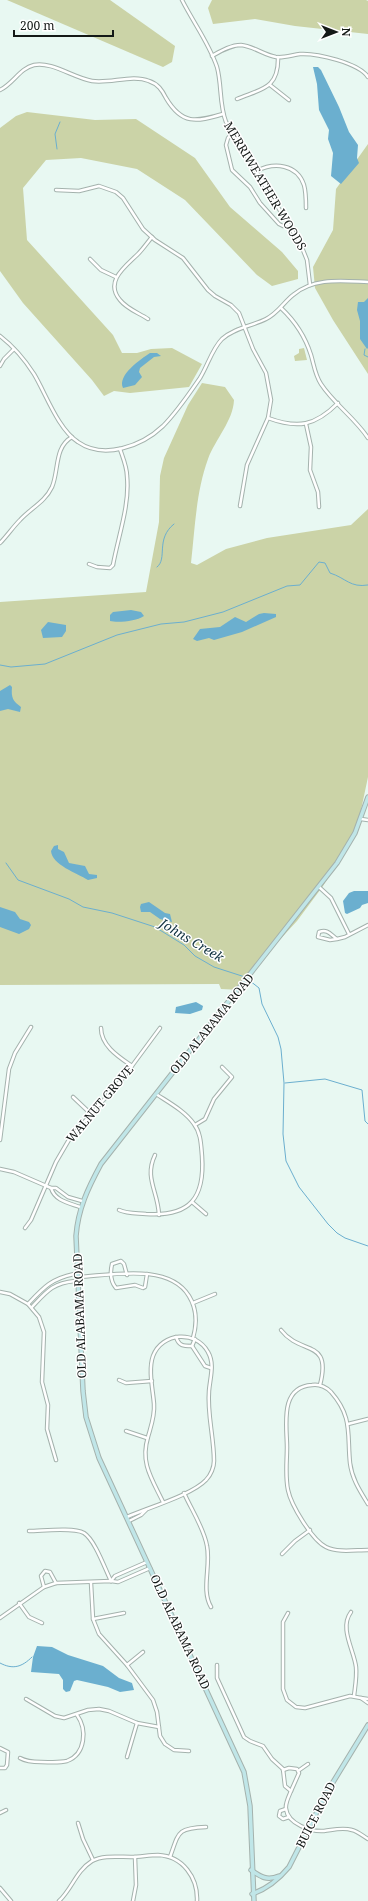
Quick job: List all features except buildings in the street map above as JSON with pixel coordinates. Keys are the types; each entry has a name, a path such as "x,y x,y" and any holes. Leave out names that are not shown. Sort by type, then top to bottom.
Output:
{"main road":[{"name":"OLD ALABAMA ROAD","path":"254,1901 252,1894 250,1806 244,1772 99,1458 86,1416 83,1391 76,1236 82,1201 101,1164 241,988 344,853 361,819 368,797"},
{"name":"BUICE ROAD","path":"252,1894 265,1889 282,1875 292,1861 327,1792 368,1725"},
{"path":"252,1870 266,1879 282,1875"},
{"name":"OLD ALABAMA ROAD","path":"250,1901 252,1894"}],"street":[{"name":"MERRIWEATHER WOODS","path":"182,0 212,56 220,78 223,114 306,256 310,285"},
{"path":"212,56 230,47 242,45 278,57 300,54 318,56 357,67 368,77"},
{"path":"237,99 260,92 270,84 277,72 278,57"},
{"path":"0,90 12,82 28,67 44,64 92,81 109,82 136,79 149,81 160,88 176,112 189,119 202,120 223,114"},
{"path":"270,84 289,100"},
{"path":"233,133 228,138 226,145 232,170 250,187 260,203 279,224 283,226 288,224"},
{"path":"257,171 275,165 285,166 293,171 299,176 304,186 306,208"},
{"path":"56,190 79,191 99,186 116,192 123,198 138,223 152,237 187,262 208,290 237,311 269,382 271,400 268,418 247,465 240,506"},
{"path":"148,319 120,300 115,289 116,277 152,237"},
{"path":"90,259 101,270 116,277"},
{"path":"0,336 14,349 34,374 65,428 72,437 82,445 95,450 106,451 120,449 146,439 163,426 199,379 220,342 228,334 267,318 281,308 294,294 310,285 335,281 368,282"},
{"path":"281,308 301,332 320,383 357,423 368,438"},
{"path":"0,366 4,359 14,349"},
{"path":"268,418 287,424 306,424 322,417 338,403"},
{"path":"306,424 311,447 310,470 318,492 319,507"},
{"path":"0,543 21,518 46,496 54,482 61,450 66,442 72,437"},
{"path":"89,564 97,567 112,567 123,521 128,480 120,449"},
{"path":"361,819 368,820"},
{"path":"318,887 331,898 349,934"},
{"path":"337,939 330,932 324,930 319,932 318,937 322,939 337,939 368,925"},
{"path":"0,1140 9,1069 15,1053 30,1027"},
{"path":"101,1028 102,1037 111,1050 132,1066"},
{"name":"WALNUT GROVE","path":"25,1228 31,1220 65,1146 90,1114 132,1066 160,1028"},
{"path":"195,1125 204,1119 214,1099 232,1077 222,1067"},
{"path":"120,1210 126,1212 159,1215 176,1212 192,1202 198,1191 203,1173 201,1141 195,1125 171,1104 156,1094"},
{"path":"73,1097 90,1114"},
{"path":"155,1155 150,1170 158,1200 159,1215"},
{"path":"0,1168 14,1172 51,1188 56,1188 68,1197 82,1201"},
{"path":"51,1188 53,1194 60,1199 80,1207"},
{"path":"192,1202 206,1214"},
{"path":"127,1275 124,1264 121,1261 112,1264 110,1275 112,1284 116,1288 135,1285 142,1288 145,1287 147,1274"},
{"path":"28,1304 50,1282 64,1276 74,1274 79,1277 147,1274 160,1275 176,1282 183,1288 193,1303 196,1321 192,1346 205,1366 211,1368"},
{"path":"64,1276 66,1281"},
{"path":"32,1307 51,1287 66,1281 75,1281 79,1277"},
{"path":"0,1292 10,1294 32,1307 39,1318 44,1332 42,1382 48,1405 47,1429 56,1460"},
{"path":"193,1303 215,1294"},
{"path":"281,1330 291,1340 314,1349 319,1354 323,1366 320,1385"},
{"path":"127,1517 147,1509 184,1493 206,1480 213,1465 208,1399 211,1368 209,1354 205,1347 194,1339 176,1337 166,1340 157,1349 152,1361 155,1412 144,1452 151,1478 163,1502"},
{"path":"176,1337 178,1343 183,1346 192,1346"},
{"path":"119,1380 126,1383 152,1381"},
{"path":"368,1504 358,1488 352,1474 348,1424 333,1395 326,1388 320,1385 308,1385 298,1390 289,1401 285,1413 288,1489 291,1499 320,1543 332,1549 368,1550"},
{"path":"348,1424 368,1419"},
{"path":"126,1431 147,1438"},
{"path":"184,1493 207,1544 208,1561 206,1596 211,1607"},
{"path":"129,1522 141,1515 147,1509"},
{"path":"29,1531 75,1530 84,1533 91,1541 111,1581"},
{"path":"282,1554 295,1541 310,1530"},
{"path":"111,1581 115,1576 147,1562"},
{"path":"0,1618 44,1587 56,1583 118,1582 150,1568"},
{"path":"44,1587 41,1576 45,1571 50,1572 56,1583"},
{"path":"90,1582 93,1619 99,1634 127,1665 156,1706 161,1740 169,1748 174,1750 189,1751"},
{"path":"19,1604 29,1617 42,1623"},
{"path":"351,1612 347,1619 347,1630 356,1668 354,1696"},
{"path":"93,1619 124,1613"},
{"path":"288,1614 283,1622 283,1689 288,1700 296,1707 305,1708 354,1696 368,1699"},
{"path":"127,1665 143,1652"},
{"path":"217,1665 217,1678 244,1737 263,1746 272,1760 283,1770 285,1786 291,1791"},
{"path":"361,1698 368,1703"},
{"path":"26,1699 55,1716 64,1718 93,1709 104,1709 137,1723 159,1727"},
{"path":"20,1758 31,1762 55,1762 68,1760 76,1754 82,1745 84,1735 82,1724 77,1715"},
{"path":"127,1757 137,1723"},
{"path":"0,1748 8,1752 7,1765 5,1768 0,1768"},
{"path":"76,1754 80,1758"},
{"path":"298,1771 308,1764"},
{"path":"283,1770 294,1768 298,1771"},
{"path":"298,1771 298,1778 291,1791 286,1809 290,1817 308,1829 322,1831 348,1829 353,1830 368,1839"},
{"path":"286,1809 280,1811 279,1816 283,1819 290,1817"},
{"path":"0,1813 6,1810"},
{"path":"78,1823 83,1839 93,1860"},
{"path":"170,1857 176,1838 181,1832 189,1828 206,1827"},
{"path":"59,1901 66,1894 80,1871 93,1860 108,1857 157,1855 170,1857 181,1863 192,1877 196,1888 197,1901"},
{"path":"133,1901 136,1885 135,1857"},
{"path":"0,1888 11,1901"}],"green space":[{"path":"7,0 110,0 175,46 172,62 163,67"},
{"path":"212,0 366,0 368,1 368,34 295,26 255,19 213,24 208,8"},
{"path":"27,112 95,120 136,119 195,158 230,207 282,252 298,271 298,279 272,286 257,275 185,200 137,169 81,158 46,160 23,188 27,240 113,335 122,353 137,353 151,349 172,348 202,364 189,387 130,393 114,391 104,396 92,380 23,303 0,271 0,128 16,116"},
{"path":"368,144 368,374 333,320 315,288 313,267 333,230 336,189"},
{"path":"304,348 307,360 295,361 294,356 299,353 299,349"},
{"path":"202,383 225,387 234,400 231,415 211,451 204,472 196,510 191,563 197,565 226,549 267,538 351,525 368,509 368,777 361,810 349,845 323,886 297,921 261,960 241,990 221,989 219,984 0,985 0,602 146,592 159,522 160,476 164,458 188,405"}],"water":[{"path":"313,67 318,67 321,70 349,132 358,145 357,158 359,163 341,184 331,176 333,153 328,139 329,130 319,110 317,84"},
{"path":"368,298 367,349 360,339 360,321 357,310 358,302 364,302"},
{"path":"150,353 157,353 161,356 154,357 140,368 139,372 142,377 135,385 123,388 123,378 136,363"},
{"path":"131,610 141,612 144,616 127,621 110,621 110,615 113,612"},
{"path":"259,614 276,614 276,617 242,632 214,640 209,638 197,641 193,639 200,629 220,627 235,617 246,622"},
{"path":"48,622 66,625 66,631 62,637 43,638 41,630"},
{"path":"10,685 12,687 13,699 21,707 20,712 8,709 0,711 0,691"},
{"path":"58,845 58,849 64,852 69,863 85,866 89,874 97,875 97,878 88,880 60,864 52,856 51,851 54,846"},
{"path":"354,891 368,891 368,903 347,914 345,913 343,901 349,893"},
{"path":"149,902 165,913 170,914 172,922 160,919 150,912 141,912 141,904"},
{"path":"0,907 15,912 20,919 29,922 31,925 29,929 19,934 0,927"},
{"path":"196,1002 203,1006 202,1010 190,1014 175,1013 176,1007"},
{"path":"37,1646 52,1647 68,1655 103,1666 119,1678 132,1683 134,1690 120,1692 108,1687 77,1680 74,1681 70,1691 66,1692 63,1689 63,1680 59,1674 31,1672 33,1657"}],"waterway":[{"path":"57,149 55,134 60,122"},
{"path":"365,349 364,355 368,357"},
{"path":"157,567 162,559 163,542 165,536 174,524"},
{"path":"0,665 11,667 45,664 117,635 161,624 184,622 223,612 287,586 300,585 319,562 325,563 330,573 352,584 362,586 368,585"},
{"name":"Johns Creek","path":"6,863 18,880 69,899 83,907 112,913 155,927 184,945 195,956 214,967 245,977 259,988 262,1004 278,1037 281,1049 284,1083 283,1134 286,1161 299,1187 328,1224 337,1233 345,1238 368,1246"},
{"path":"285,1083 325,1079 362,1090 365,1121 368,1124"},
{"path":"0,1663 13,1667 25,1663 32,1657"}]}
